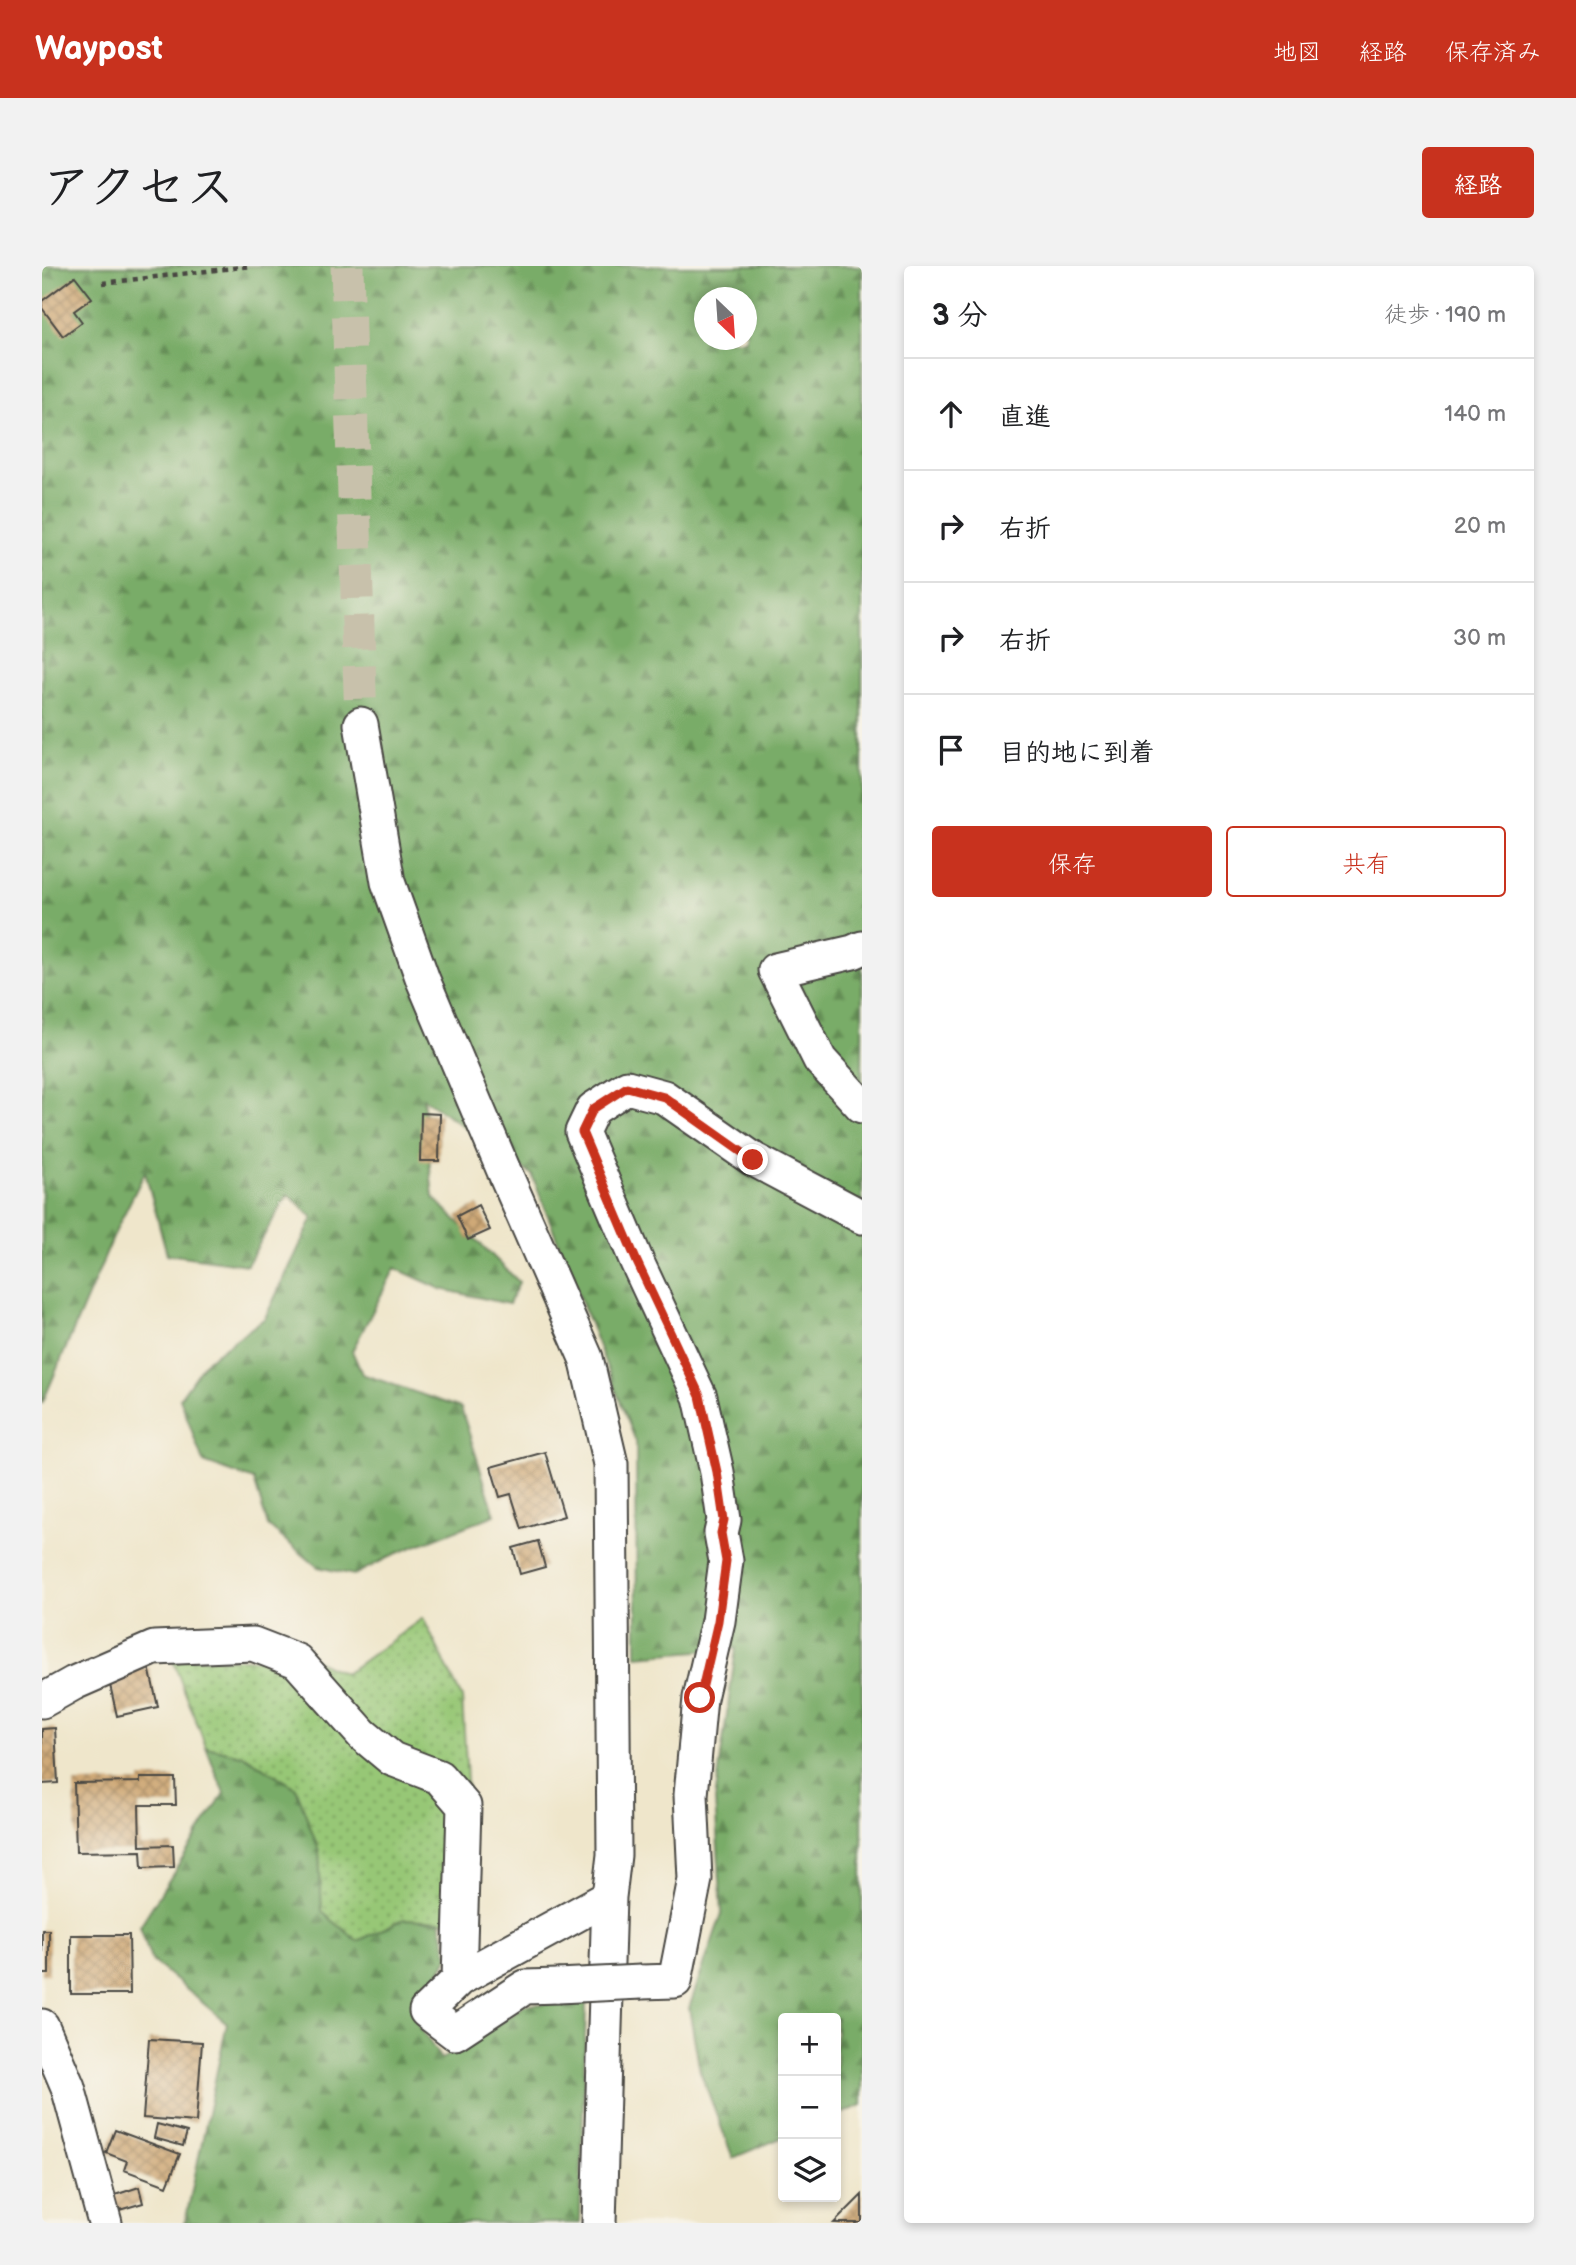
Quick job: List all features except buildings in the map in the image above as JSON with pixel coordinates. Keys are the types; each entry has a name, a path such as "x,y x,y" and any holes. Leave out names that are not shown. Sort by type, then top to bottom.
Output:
{"street":[{"path":"361,724 388,882 429,992 503,1171 586,1359 611,1464 614,1856 609,1897 599,2223"},
{"path":"862,947 853,952 775,970 820,1060 862,1106"},
{"path":"609,1897 459,1979 426,2011 455,2034 525,1987 675,1981 695,1880 691,1795 700,1698 718,1621 726,1561 721,1533 724,1520 717,1472 700,1396 637,1262 582,1132 593,1109 627,1087 664,1097 753,1160 862,1217"},
{"path":"42,1701 74,1683 154,1648 254,1644 297,1661 362,1734 392,1759 439,1777 464,1806 459,1979"},
{"path":"42,2026 68,2087 105,2223"}],"path":[{"path":"103,283 251,266"}],"green space":[{"path":"42,266 862,266 862,2105 841,2114 841,2013 778,2013 778,2139 733,2158 700,2071 689,2008 722,1913 715,1800 736,1648 637,1656 636,1442 532,1175 423,1098 433,1197 519,1282 509,1304 441,1289 395,1268 352,1351 362,1374 461,1408 495,1515 395,1554 354,1575 318,1567 268,1526 254,1480 203,1462 180,1398 205,1362 265,1318 313,1218 288,1194 247,1265 167,1254 145,1172 118,1226 42,1404"},
{"path":"423,1618 462,1698 476,1928 440,1921 404,1919 358,1941 321,1912 319,1851 245,1756 206,1747 172,1658 315,1660 345,1674"},
{"path":"206,1747 245,1756 296,1788 319,1851 322,1912 358,1941 404,1919 440,1921 449,1956 415,2020 441,2059 485,2034 525,2005 586,2002 580,2223 185,2223 227,2023 151,1960 140,1926 224,1793"}],"tunnel":[{"path":"347,266 361,724"}],"route":[{"path":"700,1698 718,1621 726,1561 721,1533 724,1520 717,1472 700,1396 637,1262 582,1132 593,1109 627,1087 664,1097 753,1160"}]}
